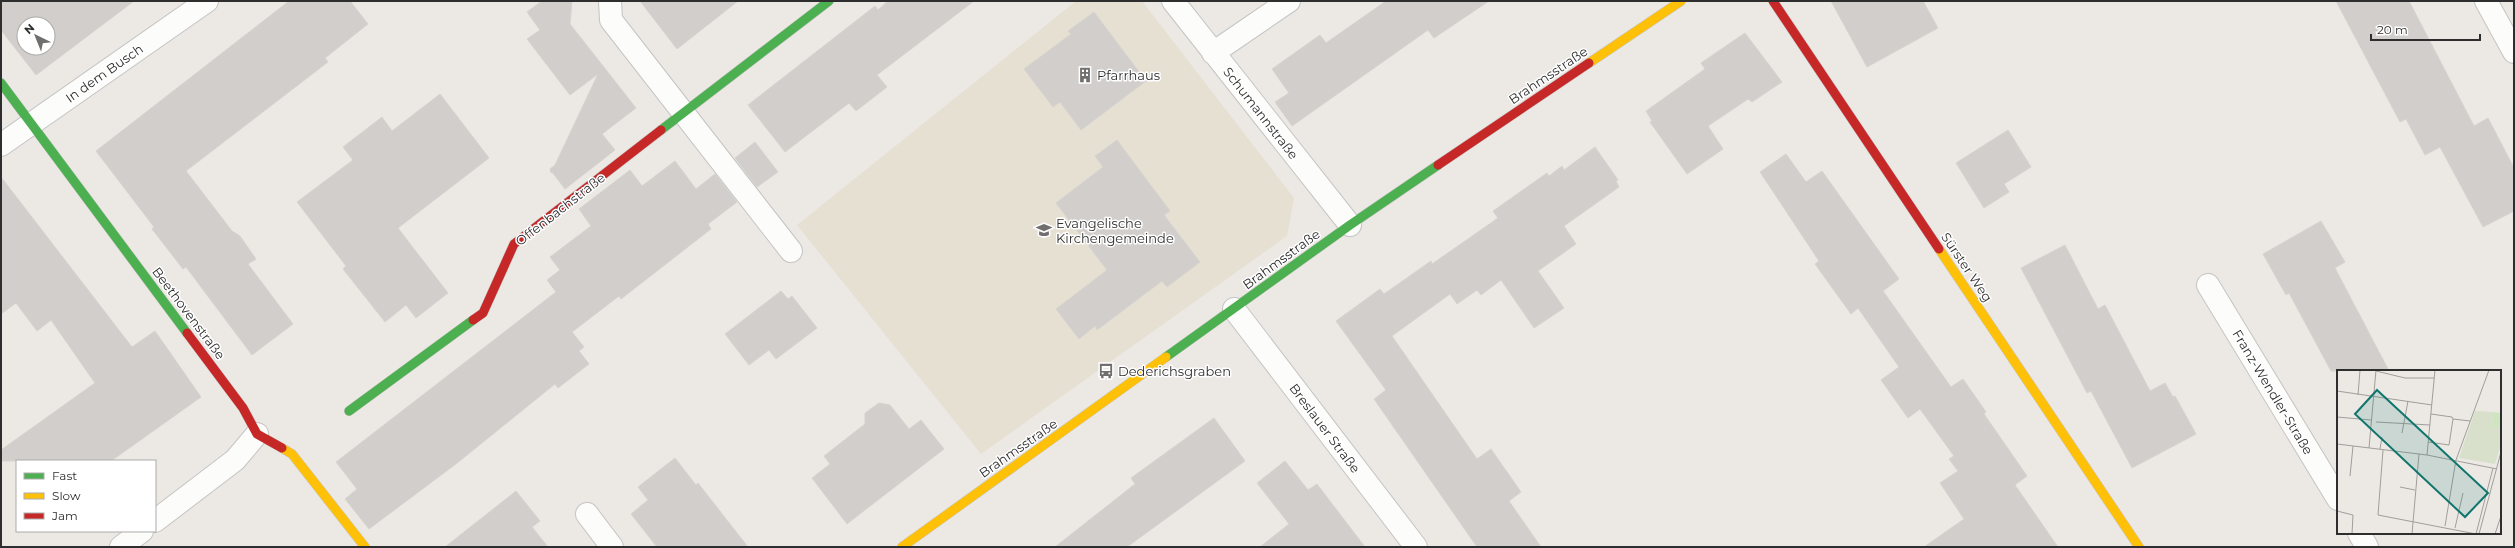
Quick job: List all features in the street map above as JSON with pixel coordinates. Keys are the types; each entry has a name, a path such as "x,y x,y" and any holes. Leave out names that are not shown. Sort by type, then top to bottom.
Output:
{"street":[{"name":"In dem Busch","path":"1,145 207,1"},
{"path":"610,1 611,20 791,251"},
{"name":"Offenbachstraße","path":"349,411 483,313 514,244 829,1"},
{"name":"Schumannstraße","path":"1173,1 1350,225"},
{"path":"1213,53 1289,1"},
{"name":"Brahmsstraße","path":"902,547 1350,225 1681,1"},
{"name":"Sürster Weg","path":"1773,1 2139,547"},
{"path":"2486,1 2514,52"},
{"name":"Beethovenstraße","path":"1,83 243,408 257,434"},
{"name":"Franz-Wendler-Straße","path":"2208,285 2337,497"},
{"name":"Breslauer Straße","path":"1234,309 1416,547"},
{"path":"156,520 234,460 257,434 292,454 365,547"},
{"path":"587,514 612,547"},
{"path":"121,547 141,532"},
{"path":"2360,534 2367,547"}],"shaded area":[{"name":"Evangelische Kirchengemeinde","path":"1076,1 1142,1 1294,198 1287,236 981,454 797,225"}],"building":[{"path":"1,1 134,1 36,75 21,56 56,56 56,16 16,16 16,49 1,30"},
{"path":"289,1 350,1 368,24 325,58 328,62 186,171 232,231 240,236 256,259 248,264 293,324 252,355 186,267 183,269 152,229 154,227 96,151"},
{"path":"542,1 572,1 570,24 636,108 602,134 615,150 565,189 552,172 551,173 550,169 555,165 598,74 570,95 527,39 540,30 527,12"},
{"path":"640,1 738,1 677,49"},
{"path":"888,1 974,1 877,75 887,87 856,111 849,103 785,152 748,105 875,6 878,10"},
{"path":"1386,1 1489,1 1434,38 1428,30 1292,126 1275,102 1289,93 1272,69 1320,35 1326,43"},
{"path":"1831,1 1923,1 1938,28 1867,67"},
{"path":"2336,1 2409,1 2474,126 2488,118 2514,168 2514,211 2483,227 2440,147 2425,155 2406,119 2400,122"},
{"name":"Pfarrhaus","path":"1094,12 1146,81 1081,130 1060,102 1053,107 1024,69 1071,34 1068,31"},
{"path":"1745,33 1782,82 1752,102 1748,99 1708,126 1723,149 1687,174 1650,122 1652,121 1646,111 1705,69 1701,63"},
{"path":"440,94 489,158 398,228 448,293 416,318 406,305 385,322 343,269 346,266 297,202 353,160 343,147 382,117 392,131"},
{"path":"2008,130 2031,167 2004,184 2009,192 1984,208 1956,163"},
{"path":"1117,140 1170,211 1164,215 1200,262 1167,287 1162,281 1097,330 1095,326 1079,339 1056,309 1107,270 1056,203 1103,167 1095,156"},
{"path":"755,142 778,172 757,187 735,158"},
{"path":"1595,147 1618,180 1616,181 1619,187 1564,226 1576,244 1538,271 1564,308 1534,328 1501,280 1481,295 1477,290 1457,304 1450,294 1392,336 1477,459 1491,449 1521,492 1509,501 1541,547 1477,547 1374,399 1386,390 1336,321 1380,289 1384,294 1431,261 1432,264 1498,218 1493,211 1547,173 1549,176 1562,166 1564,170"},
{"path":"1786,154 1806,182 1822,171 1899,279 1883,291 1951,387 1963,379 1986,412 1984,414 2027,476 2015,485 2058,547 1924,547 1964,519 1940,483 1958,471 1949,459 1954,456 1920,409 1908,418 1881,380 1899,367 1858,308 1851,314 1815,264 1819,261 1760,172"},
{"path":"675,161 696,189 715,174 737,202 708,224 711,229 621,299 619,296 572,332 584,347 579,351 589,364 558,388 555,384 456,464 369,529 345,499 357,489 336,462 556,292 547,280 560,270 550,257 591,226 579,209 630,170 642,186"},
{"path":"1,177 132,347 155,331 201,397 112,460 1,461 1,450 95,383 51,320 37,331 16,303 1,314"},
{"path":"2321,221 2345,262 2335,268 2388,370 2331,371 2289,293 2286,295 2263,254"},
{"path":"2065,245 2098,309 2105,305 2150,391 2165,383 2173,397 2175,396 2196,434 2132,468 2091,391 2087,393 2021,268"},
{"path":"781,291 788,299 792,296 817,328 776,359 769,350 749,365 725,334"},
{"path":"879,403 890,405 909,429 921,420 944,449 847,524 812,478 830,464 824,456 865,424 865,413"},
{"path":"1214,418 1245,461 1127,547 1055,547 1135,484 1131,478"},
{"path":"675,458 696,485 698,483 748,547 657,547 631,514 648,500 638,487"},
{"path":"1285,461 1308,490 1317,484 1365,547 1260,547 1289,524 1257,483"},
{"path":"516,491 540,521 532,527 548,547 445,547"}],"traffic: fast":[{"path":"661,130 829,1"},
{"path":"1,83 187,333"},
{"path":"1166,357 1350,225 1438,165"},
{"path":"349,411 473,320"}],"traffic: slow":[{"path":"1589,63 1681,1"},
{"path":"1939,249 2139,547"},
{"path":"902,547 1166,357"},
{"path":"282,448 292,454 365,547"}],"traffic: jam":[{"path":"1773,1 1939,249"},
{"path":"1438,165 1589,63"},
{"path":"473,320 483,313 514,244 661,130"},
{"path":"187,333 243,408 257,434 282,448"}],"place":[{"name":"Pfarrhaus","path":"1085,75"},
{"name":"Evangelische Kirchengemeinde","path":"1044,230"},
{"name":"Dederichsgraben","path":"1106,371"}]}
